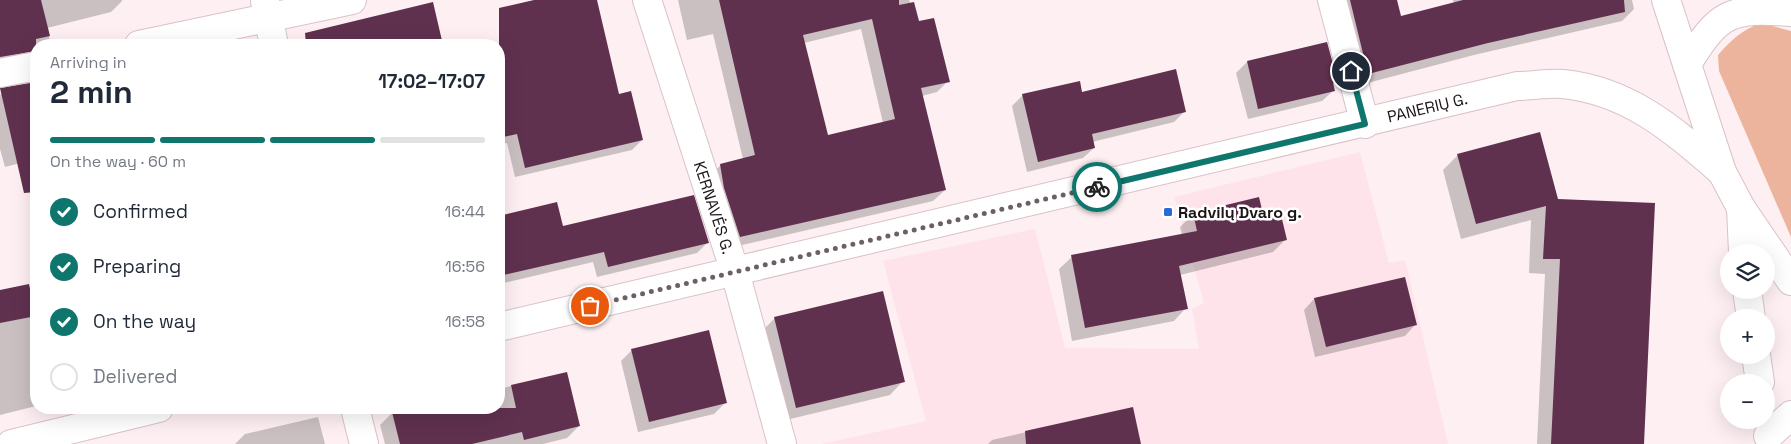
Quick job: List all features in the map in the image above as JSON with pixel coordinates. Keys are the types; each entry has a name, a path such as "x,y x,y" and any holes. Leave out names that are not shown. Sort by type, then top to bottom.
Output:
{"street":[{"path":"160,39 266,9 352,0"},
{"name":"KERNAVĖS G.","path":"647,0 735,272 782,444"},
{"path":"1332,0 1365,124"},
{"path":"1666,0 1722,172 1741,208 1791,281"},
{"path":"266,9 273,39"},
{"path":"1687,64 1712,29 1728,15 1751,9 1791,12"},
{"path":"0,73 30,67"},
{"name":"PANERIŲ G.","path":"505,325 1365,124 1517,86 1562,84 1602,91 1638,107 1668,125 1722,172"},
{"path":"1741,208 1743,244"},
{"path":"12,444 134,414"},
{"path":"356,414 364,444"},
{"path":"1767,433 1791,415"}],"shaded area":[{"path":"1761,23 1791,31 1791,237 1719,71 1718,55 1737,36"},
{"path":"1360,152 1389,263 1405,260 1448,444 822,444 926,421 883,261 1035,229 1065,348 1199,349 1192,309 1204,303 1174,197"}],"building":[{"path":"0,0 41,0 50,36 30,39 30,52 0,57"},
{"path":"534,0 597,0 619,94 631,91 643,140 525,168 517,134 505,137 505,39 499,39 499,8"},
{"path":"719,0 899,0 899,5 914,2 919,21 934,18 950,82 921,88 946,190 740,237 724,188 720,164 755,155","holes":["872,19 895,119 828,135 803,35"]},
{"path":"1350,0 1397,0 1401,16 1463,0 1624,0 1625,12 1488,43 1368,74"},
{"path":"433,2 442,39 306,39 305,33"},
{"path":"1327,42 1338,82 1333,83 1335,91 1258,109 1247,61"},
{"path":"1176,69 1186,112 1092,134 1095,148 1038,162 1022,94 1080,81 1082,92"},
{"path":"30,83 30,192 24,193 0,88"},
{"path":"1540,132 1558,199 1655,203 1644,444 1551,444 1560,259 1543,259 1546,206 1476,224 1457,154"},
{"path":"694,195 709,243 608,267 604,252 505,275 505,215 557,202 563,226"},
{"path":"1259,197 1264,218 1281,215 1287,240 1179,266 1188,309 1085,328 1071,255 1197,231 1193,213"},
{"path":"1405,277 1417,325 1326,347 1314,298"},
{"path":"29,284 30,317 0,323 0,290"},
{"path":"883,291 905,382 796,408 774,317"},
{"path":"709,330 727,403 649,422 631,349"},
{"path":"567,372 580,426 524,440 522,432 472,444 400,444 392,414 505,414 505,408 516,408 511,385"},
{"path":"1133,407 1141,444 1026,444 1025,431"}],"way so far":[{"path":"590,306 1097,187"}],"place":[{"name":"Radvilų Dvaro g.","path":"1168,212"}],"route":[{"path":"1097,187 1365,124 1351,71"}]}
